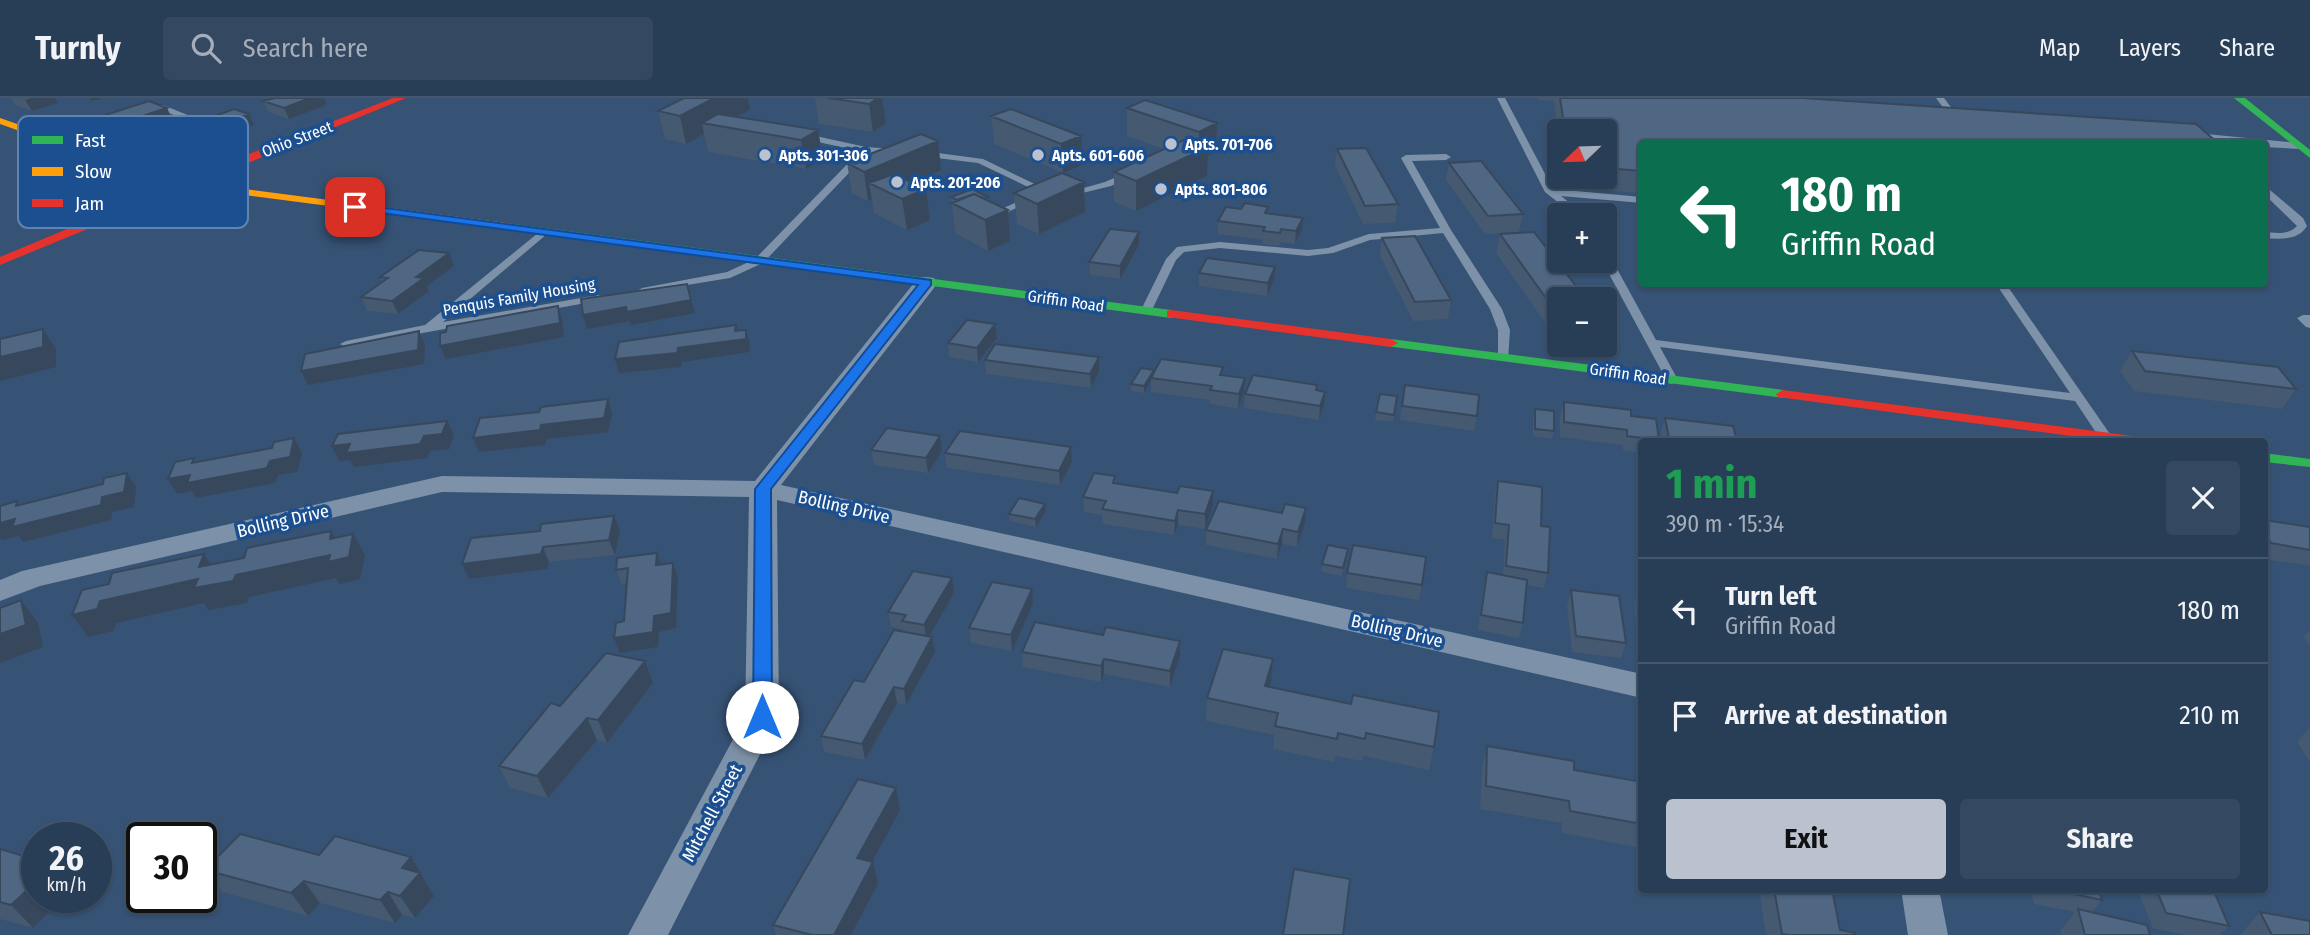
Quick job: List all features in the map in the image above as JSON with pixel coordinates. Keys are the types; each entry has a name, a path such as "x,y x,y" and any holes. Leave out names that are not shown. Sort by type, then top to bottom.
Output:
{"main road":[{"name":"Ohio Street","path":"248,160 401,98"},
{"path":"2239,98 2304,151"},
{"name":"Griffin Road","path":"0,121 18,127"},
{"name":"Griffin Road","path":"248,192 2113,438"},
{"name":"Ohio Street","path":"0,261 81,228"},
{"path":"2268,458 2310,463"}],"street":[{"path":"763,489 926,283"},
{"name":"Bolling Drive","path":"0,591 32,578 442,484 763,489 1638,685"},
{"name":"Mitchell Street","path":"648,935 762,717 763,489"},
{"path":"1921,893 1928,935"}],"lane":[{"path":"1501,98 1549,192 1564,203"},
{"path":"1940,98 1956,119"},
{"path":"135,109 163,108 185,116"},
{"path":"114,116 123,113"},
{"path":"1943,118 1970,120"},
{"path":"789,134 866,150 980,161 1044,193 1074,195 1147,167 1125,157"},
{"path":"2186,135 2208,140"},
{"path":"2268,145 2304,151"},
{"path":"634,292 730,275 759,261 866,150"},
{"path":"1446,157 1406,158 1496,309 1504,330 1504,357"},
{"path":"1549,192 1638,200"},
{"path":"2268,192 2299,220 2301,226 2299,231 2285,236 2268,235"},
{"path":"989,217 1044,193"},
{"path":"1146,312 1171,259 1181,248 1220,245 1308,253 1329,251 1369,237 1447,230"},
{"name":"Penquis Family Housing","path":"429,328 543,232"},
{"path":"1614,273 1672,380"},
{"path":"2003,287 2080,398 2120,438"},
{"name":"Penquis Family Housing","path":"429,328 607,297"},
{"path":"2310,318 2303,318 2310,325"},
{"path":"346,344 429,328"},
{"path":"1653,343 2080,398"}],"building":[{"path":"275,98 310,98 284,108 263,101"},
{"path":"684,98 714,98 680,116 658,111"},
{"path":"828,98 878,98 869,104"},
{"path":"1560,98 1802,98 2196,124 2214,140 1638,140 1638,171 1617,169 1617,119 1563,119"},
{"path":"1145,100 1217,123 1199,132 1127,108"},
{"path":"149,101 167,108 142,116 102,116"},
{"path":"234,109 249,114 244,116 215,116"},
{"path":"1011,109 1081,136 1061,144 991,116"},
{"path":"718,114 818,130 801,140 702,123"},
{"path":"921,134 938,141 864,172 847,163"},
{"path":"1186,139 1208,147 1136,181 1114,172"},
{"path":"1366,148 1398,204 1365,206 1337,149"},
{"path":"1481,161 1523,214 1488,216 1449,163"},
{"path":"1062,173 1084,182 1037,204 1014,193"},
{"path":"894,174 926,189 902,199 869,183"},
{"path":"972,189 988,197 974,194 957,200 951,197"},
{"path":"974,194 1008,210 985,220 952,203"},
{"path":"1245,203 1268,207 1265,213 1303,218 1296,231 1281,229 1280,233 1263,231 1265,227 1218,221 1226,207 1241,209"},
{"path":"1110,229 1139,232 1120,266 1089,262"},
{"path":"1534,232 1547,249 1547,273 1566,273 1577,287 1547,287 1547,300 1500,234"},
{"path":"1415,236 1451,300 1415,302 1382,238"},
{"path":"419,250 449,253 416,277 424,278 392,301 361,297 388,278 380,277"},
{"path":"1207,258 1275,267 1268,283 1199,273"},
{"path":"687,284 691,300 627,312 626,307 583,315 581,299"},
{"path":"558,306 560,323 440,346 440,333 446,332 447,326"},
{"path":"967,320 995,324 977,348 948,343"},
{"path":"736,325 735,331 746,330 746,339 678,348 677,353 615,359 619,342"},
{"path":"43,329 43,347 0,357 0,339"},
{"path":"419,331 418,350 301,371 305,354"},
{"path":"995,344 1099,357 1090,374 985,360"},
{"path":"2132,351 2278,367 2296,389 2145,371"},
{"path":"1161,359 1223,367 1220,375 1245,378 1239,394 1210,390 1212,386 1151,378"},
{"path":"1141,368 1154,370 1144,386 1131,384"},
{"path":"1253,375 1317,385 1316,390 1325,392 1320,406 1245,394"},
{"path":"1405,385 1479,395 1477,416 1402,406"},
{"path":"1380,394 1397,396 1394,415 1376,412"},
{"path":"608,399 604,418 541,425 540,430 473,438 480,418 539,412 541,407"},
{"path":"1564,402 1631,410 1631,416 1656,419 1659,438 1627,436 1627,430 1564,422"},
{"path":"1535,409 1554,411 1554,431 1535,429"},
{"path":"1665,418 1733,426 1736,438 1669,438"},
{"path":"447,421 442,434 424,436 420,444 346,453 350,444 332,446 338,434"},
{"path":"887,428 940,436 926,458 871,450"},
{"path":"960,431 1071,447 1059,471 945,453"},
{"path":"294,438 290,457 270,461 267,468 187,483 190,475 168,479 175,462 194,458 192,463 272,448 274,442"},
{"path":"127,473 124,492 102,497 101,505 12,527 15,519 0,523 0,506 17,501 16,506 103,484 104,478"},
{"path":"1094,473 1115,476 1113,483 1177,493 1180,486 1213,491 1205,514 1178,510 1175,521 1102,509 1106,501 1083,497"},
{"path":"1498,481 1542,487 1541,526 1550,527 1548,573 1506,566 1509,525 1495,523"},
{"path":"1019,498 1045,504 1035,519 1009,514"},
{"path":"1219,501 1282,513 1285,504 1306,508 1298,532 1283,529 1278,544 1206,530"},
{"path":"614,516 609,540 543,547 541,554 462,564 471,538 540,531 541,524"},
{"path":"2268,521 2310,527 2310,550 2271,543 2268,538"},
{"path":"331,531 330,539 353,534 349,557 328,562 330,555 236,575 233,581 194,588 198,579 100,601 97,609 72,615 82,590 109,584 112,573 204,554 199,567 244,558 247,548"},
{"path":"1328,545 1348,549 1343,568 1322,564"},
{"path":"1353,545 1426,557 1422,585 1347,573"},
{"path":"657,553 656,565 673,563 671,613 654,616 653,632 614,638 616,623 624,621 628,568 616,570 617,558"},
{"path":"913,571 952,578 924,625 902,621 906,615 888,612"},
{"path":"1487,572 1527,580 1523,623 1481,615"},
{"path":"992,582 1032,589 1011,635 969,628"},
{"path":"1571,590 1619,596 1626,643 1576,636"},
{"path":"21,600 26,625 0,634 0,608"},
{"path":"1035,622 1103,635 1106,627 1180,641 1170,671 1104,659 1101,666 1022,652"},
{"path":"894,630 932,637 904,689 894,687 862,744 821,736 854,680 864,682"},
{"path":"1223,649 1273,659 1265,686 1351,704 1353,695 1439,712 1434,747 1366,733 1365,739 1338,733 1337,739 1275,726 1278,713 1207,698"},
{"path":"606,653 645,661 598,720 587,718 537,776 499,766 551,703 560,706"},
{"path":"1487,746 1574,761 1574,770 1638,781 1638,823 1570,811 1569,801 1486,786"},
{"path":"858,779 896,788 857,858 873,862 834,935 812,935 773,925"},
{"path":"240,834 319,855 335,836 411,857 402,868 420,873 400,896 388,892 380,900 304,881 291,893 217,873 217,858"},
{"path":"0,849 21,855 21,896 11,905 0,902"},
{"path":"1294,869 1350,879 1343,935 1283,935"},
{"path":"1775,893 1833,893 1840,930 1855,935 1789,935 1782,934"},
{"path":"2068,893 2099,893 2102,900"},
{"path":"2158,893 2215,893 2229,926 2166,913"},
{"path":"2078,909 2147,925 2150,935 2085,935"},
{"path":"2260,912 2310,921 2310,935 2272,935"}],"traffic: fast":[{"path":"2239,98 2310,155"},
{"path":"506,226 1171,314"},
{"path":"1391,343 1783,394"},
{"path":"2268,458 2310,463"}],"traffic: slow":[{"path":"0,121 18,127"},
{"path":"248,193 506,226"}],"traffic: jam":[{"path":"248,158 401,98"},
{"path":"0,261 79,228"},
{"path":"1171,314 1391,343"},
{"path":"1783,394 2118,438"}],"place":[{"name":"Apts. 701-706","path":"1171,144"},
{"name":"Apts. 301-306","path":"765,155"},
{"name":"Apts. 601-606","path":"1038,155"},
{"name":"Apts. 201-206","path":"897,182"},
{"name":"Apts. 801-806","path":"1161,189"}],"route":[{"path":"355,207 926,283 763,489 762,717"}]}
